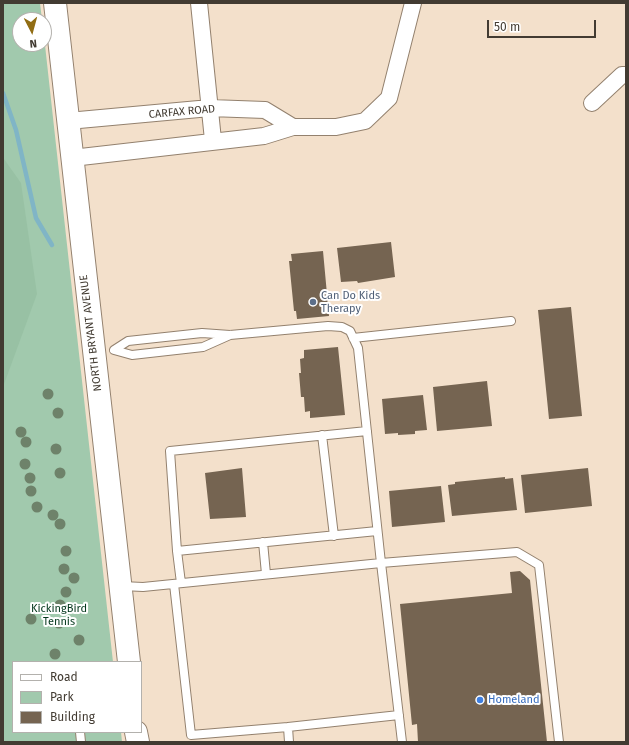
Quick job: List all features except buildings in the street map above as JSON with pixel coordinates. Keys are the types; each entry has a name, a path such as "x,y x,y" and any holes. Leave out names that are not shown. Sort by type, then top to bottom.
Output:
{"main road":[{"name":"NORTH BRYANT AVENUE","path":"55,3 72,158 103,351 121,586 129,661"}],"street":[{"path":"199,3 213,140"},
{"path":"72,158 213,140 264,136 293,127 336,127 365,121 389,98 413,3"},
{"path":"592,103 622,75 626,75"},
{"name":"CARFAX ROAD","path":"68,121 210,108 265,110 293,127"}],"lane":[{"path":"353,338 511,321"},
{"path":"103,351 128,341 202,333 230,335 342,326 350,332 358,348 377,531 402,742"},
{"path":"103,351 132,355 203,347 230,335"},
{"path":"367,431 170,451 178,583 191,735 288,727 399,715"},
{"path":"322,435 334,536"},
{"path":"177,551 377,531"},
{"path":"263,542 266,574"},
{"path":"121,586 143,587 381,563 517,552 539,565 559,742"},
{"path":"288,727 289,742"}],"green space":[{"name":"KickingBird Tennis","path":"3,3 40,3 41,12 12,12 12,52 46,52 113,661 12,661 12,733 121,733 122,742 3,742"},
{"path":"4,159 21,183 37,294 3,387"}],"waterway":[{"path":"3,93 16,130 36,218 52,245"}],"place":[{"name":"Can Do Kids Therapy","path":"313,302"},
{"name":"Homeland","path":"480,700"}]}
